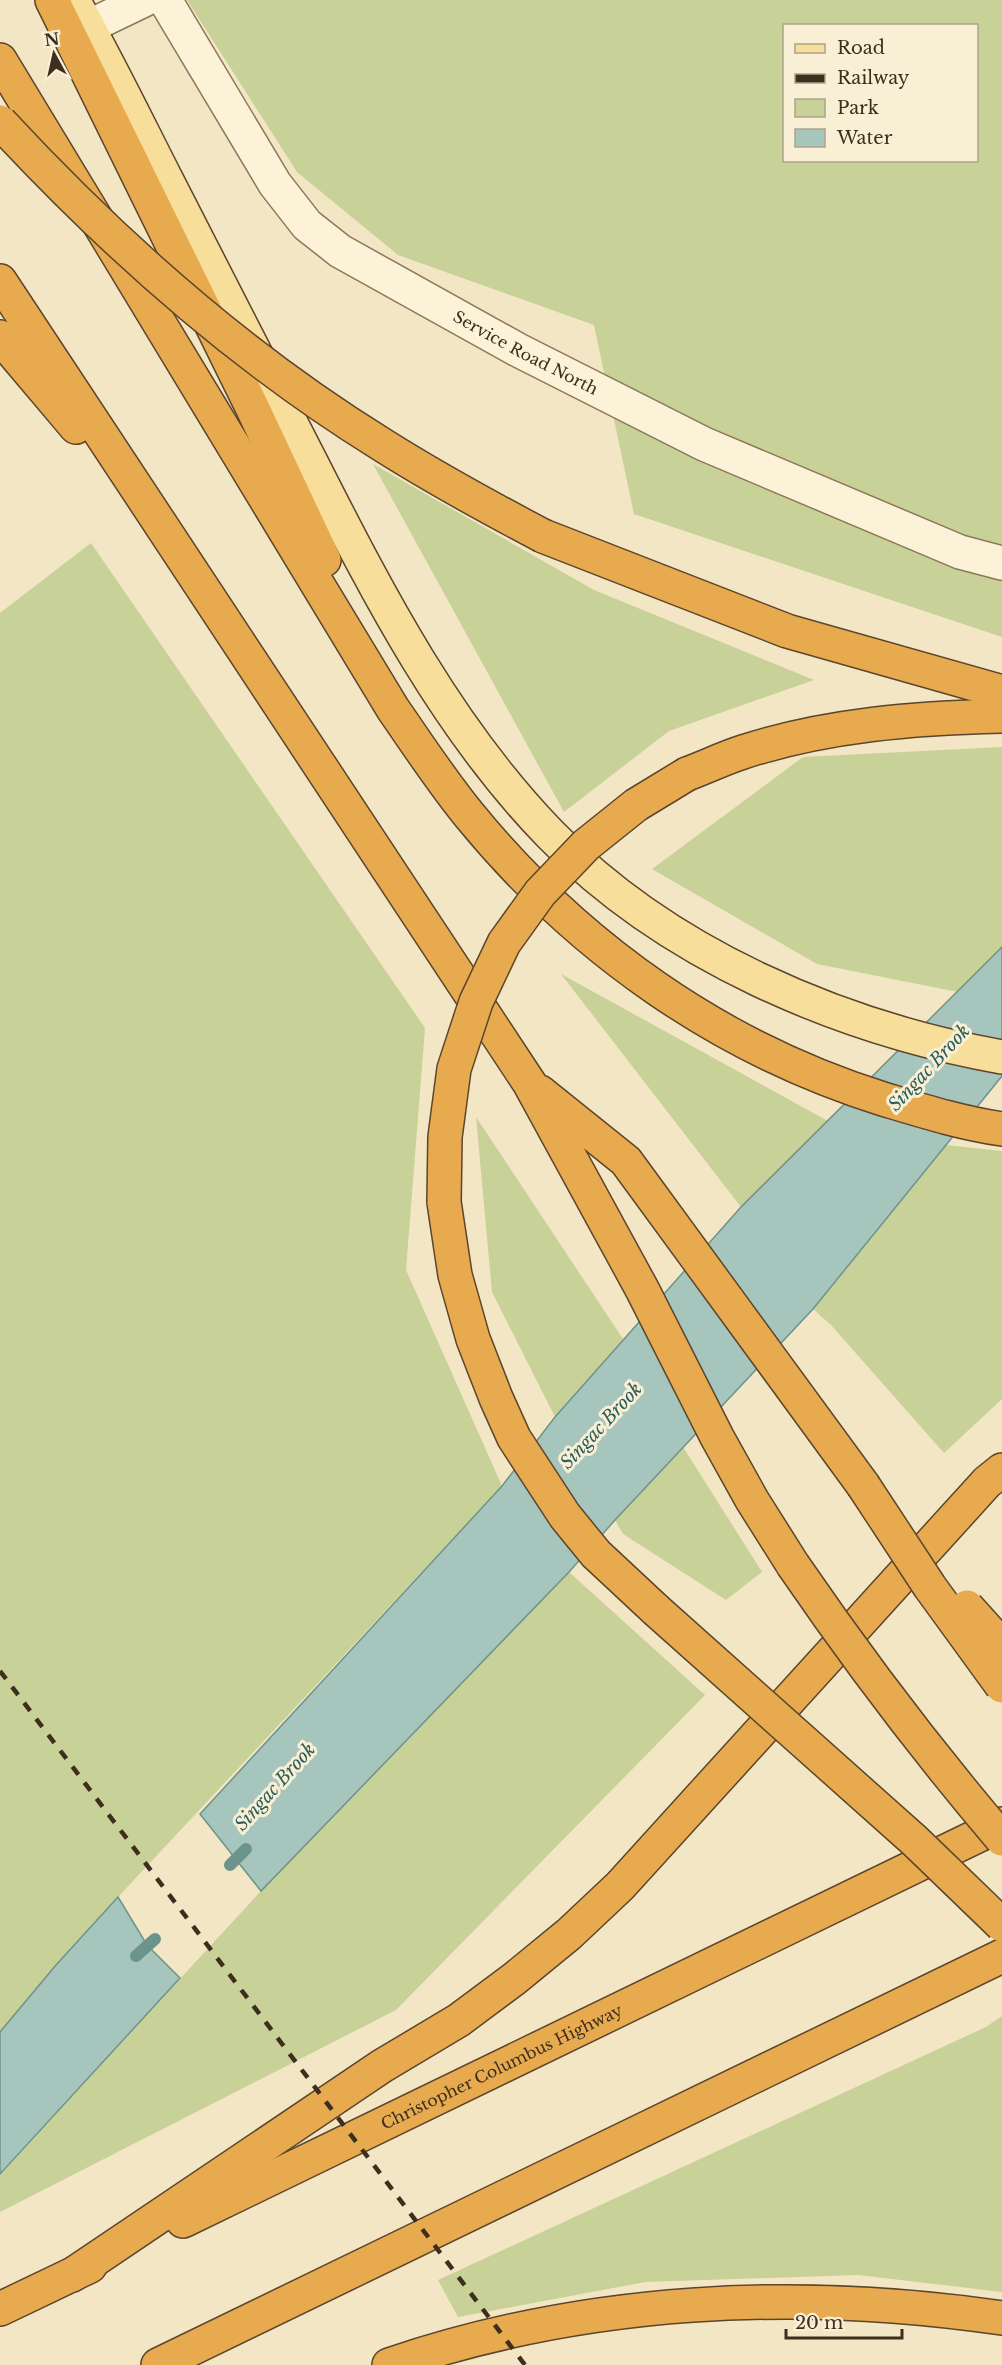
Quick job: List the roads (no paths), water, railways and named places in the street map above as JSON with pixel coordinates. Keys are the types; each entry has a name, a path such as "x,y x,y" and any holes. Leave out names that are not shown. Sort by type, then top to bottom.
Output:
{"highway":[{"path":"52,0 253,409 393,709"},
{"path":"0,60 393,709 437,774 513,865 562,915 617,961 678,1004 738,1039 848,1088 937,1116 989,1127"},
{"path":"0,122 108,233 239,345 307,395 379,443 459,491 543,536 787,631 1002,692"},
{"path":"0,281 530,1084 642,1289 717,1437 752,1500 842,1637 894,1708 1002,1839"},
{"path":"0,337 172,539"},
{"path":"1002,716 933,717 801,736 742,752 687,774 636,805 586,845 540,893 504,942 476,1002 454,1069 445,1137 444,1202 455,1275 472,1339 514,1438 565,1516 596,1554 915,1841 1002,1924"},
{"path":"530,1084 626,1161 862,1485 930,1587 1002,1686"},
{"path":"72,2275 382,2066 459,2020 569,1934 620,1886 987,1482 1002,1470"},
{"path":"862,1485 1002,1646"},
{"name":"Christopher Columbus Highway","path":"0,2309 1002,1824"},
{"path":"158,2365 1002,1956"},
{"path":"389,2365 434,2350 507,2331 643,2309 712,2303 784,2301 931,2308 1002,2318"}],"main road":[{"path":"80,14 360,558 431,682 467,736 508,789 553,837 600,878 654,920 709,954 776,987 892,1031 948,1047 1002,1057"}],"lane":[{"path":"80,14 144,0"},
{"name":"Service Road North","path":"165,0 275,184 307,225 340,251 518,350 704,444 960,552 1002,563"}],"water":[{"path":"1002,947 1002,1076 813,1309 569,1572 261,1891 200,1814 502,1486 555,1417 741,1207"},
{"path":"118,1897 147,1945 180,1978 0,2174 0,2032 56,1965"}],"waterway":[{"name":"Singac Brook","path":"230,1865 246,1849"},
{"name":"Singac Brook","path":"136,1956 155,1939"}],"railway":[{"path":"0,1671 525,2365"}]}
